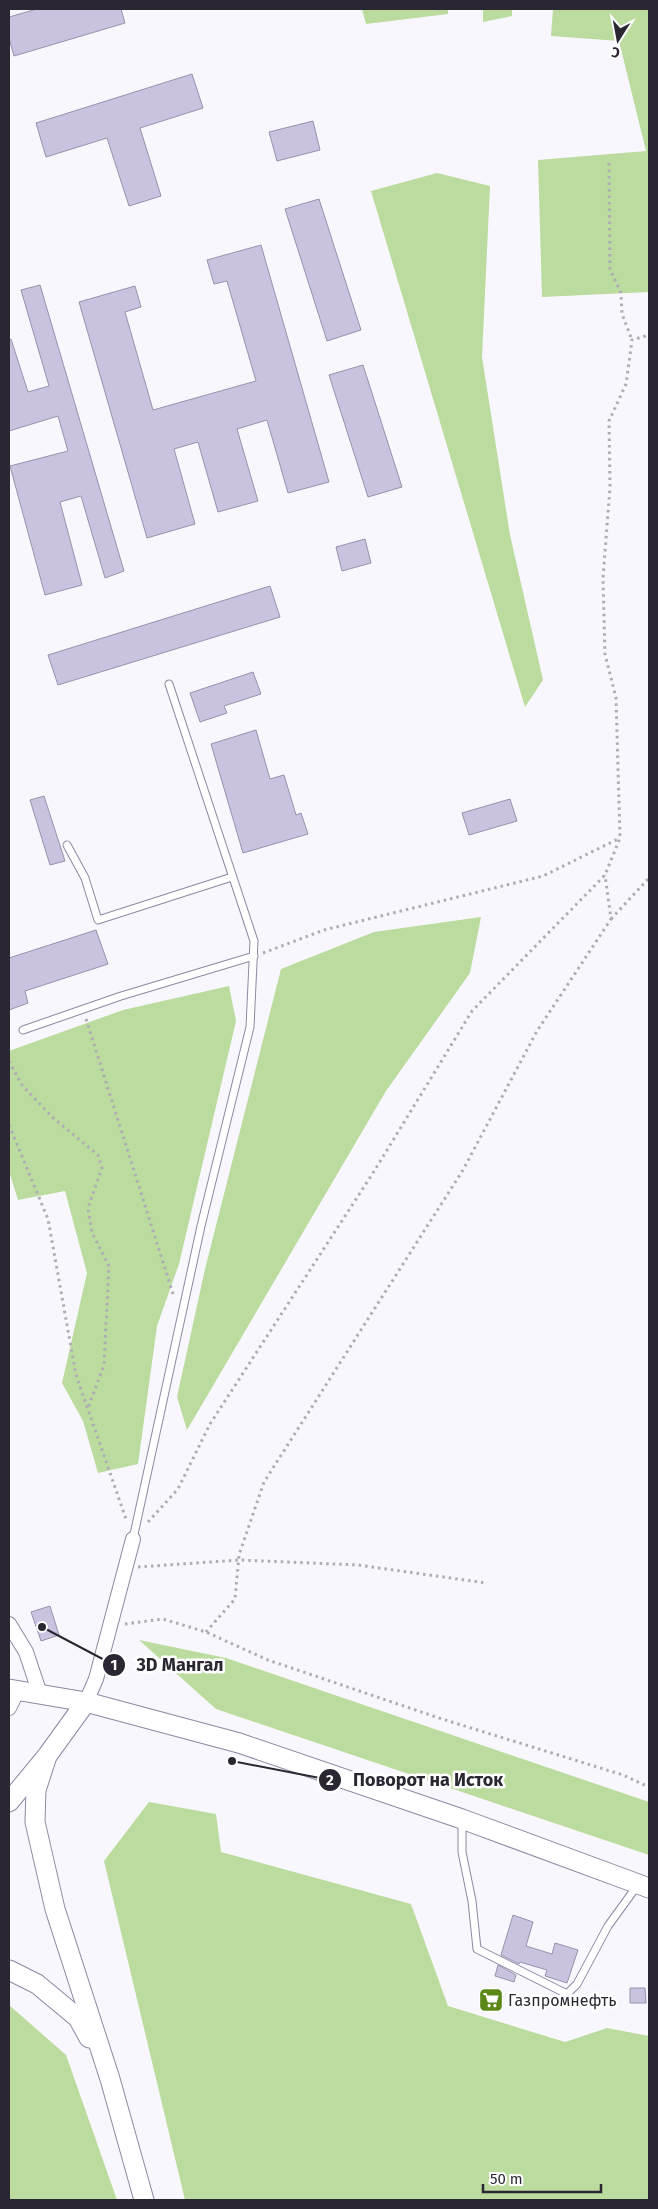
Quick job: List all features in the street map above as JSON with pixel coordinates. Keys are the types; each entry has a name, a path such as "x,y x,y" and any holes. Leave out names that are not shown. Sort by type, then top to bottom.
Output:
{"main road":[{"path":"13,1690 86,1702 239,1743 462,1819 644,1886"},
{"path":"9,1802 47,1756 86,1702"},
{"path":"47,1756 36,1790 35,1822 55,1908 110,2078 144,2200"},
{"path":"9,1970 37,1984 78,2018 110,2078"}],"street":[{"path":"86,1702 96,1679 133,1539"},
{"path":"9,1624 26,1652 40,1694"},
{"path":"9,1708 13,1690"}],"lane":[{"path":"133,1539 201,1226 250,1027 254,956 254,941 169,684"},
{"path":"67,844 85,878 98,920 232,877"},
{"path":"24,1030 121,996 254,956"},
{"path":"462,1819 462,1852 472,1900 477,1949 567,1994 577,1984 608,1926 644,1886"}],"path":[{"path":"9,1125 48,1219 76,1374 133,1539 178,1488 210,1424 373,1174 472,1011 605,875 620,838 616,698 605,654 604,578 610,487 609,421 626,384 632,340 622,314 621,293 610,269 610,163"},
{"path":"632,340 649,335"},
{"path":"254,956 324,930 543,876 620,838"},
{"path":"605,875 611,919"},
{"path":"206,1632 235,1599 238,1560 264,1482 463,1170 537,1031 611,919 649,878"},
{"path":"83,1009 181,1316"},
{"path":"9,1061 22,1085 52,1117 98,1155 102,1168 88,1208 92,1233 109,1266 104,1365 88,1408"},
{"path":"125,1568 238,1560 358,1565 486,1583"},
{"path":"109,1627 162,1619 206,1632 268,1660 622,1775 649,1787"}],"green space":[{"path":"362,9 448,9 448,14 366,24"},
{"path":"483,9 512,9 512,16 483,22"},
{"path":"553,9 649,9 649,292 542,297 538,160 646,151 619,41 551,36"},
{"path":"437,173 490,186 482,357 510,535 543,680 525,707 371,191"},
{"path":"481,917 470,973 386,1091 187,1430 177,1397 205,1269 281,969 374,932"},
{"path":"229,986 236,1021 179,1264 157,1326 138,1464 98,1473 83,1421 62,1383 87,1273 65,1191 18,1200 9,1171 9,1051 123,1010"},
{"path":"139,1640 226,1658 649,1802 649,1855 216,1709"},
{"path":"149,1802 216,1814 221,1852 411,1904 448,2006 565,2042 607,2028 649,2036 649,2200 185,2200 104,1861"},
{"path":"9,2005 66,2055 117,2200 9,2200"}],"building":[{"path":"37,9 121,9 125,23 14,56 9,38 9,17"},
{"path":"192,74 203,108 140,128 161,196 129,206 107,138 46,157 36,123"},
{"path":"313,121 320,150 277,161 269,132"},
{"path":"319,199 361,330 327,341 285,209"},
{"path":"261,245 329,482 288,493 267,420 237,429 258,501 218,512 198,442 174,449 195,524 147,538 79,302 135,286 141,307 125,312 153,410 256,381 227,281 214,284 207,260"},
{"path":"40,285 124,571 105,578 81,496 60,502 82,585 45,595 10,466 68,451 58,416 9,431 9,340 11,339 28,392 49,386 21,290"},
{"path":"363,365 402,487 368,497 329,375"},
{"path":"365,539 371,563 342,571 336,547"},
{"path":"270,586 280,617 58,685 48,655"},
{"path":"253,672 261,694 224,706 227,713 200,722 190,693"},
{"path":"256,730 270,779 284,775 296,815 301,813 308,834 243,853 211,744"},
{"path":"44,796 65,861 50,865 30,800"},
{"path":"510,799 517,821 469,835 462,813"},
{"path":"96,930 108,964 25,991 28,1003 9,1010 9,958"},
{"path":"50,1606 59,1635 41,1641 31,1612"},
{"path":"513,1915 533,1922 526,1946 552,1954 555,1943 578,1950 567,1983 545,1976 547,1970 520,1962 519,1964 501,1955"},
{"path":"498,1965 516,1975 514,1982 495,1976"},
{"path":"630,1988 645,1988 646,2003 630,2003"}],"place":[{"name":"3D Мангал","path":"42,1627"},
{"name":"Поворот на Исток","path":"232,1761"},
{"name":"Газпромнефть","path":"491,2000"}]}
